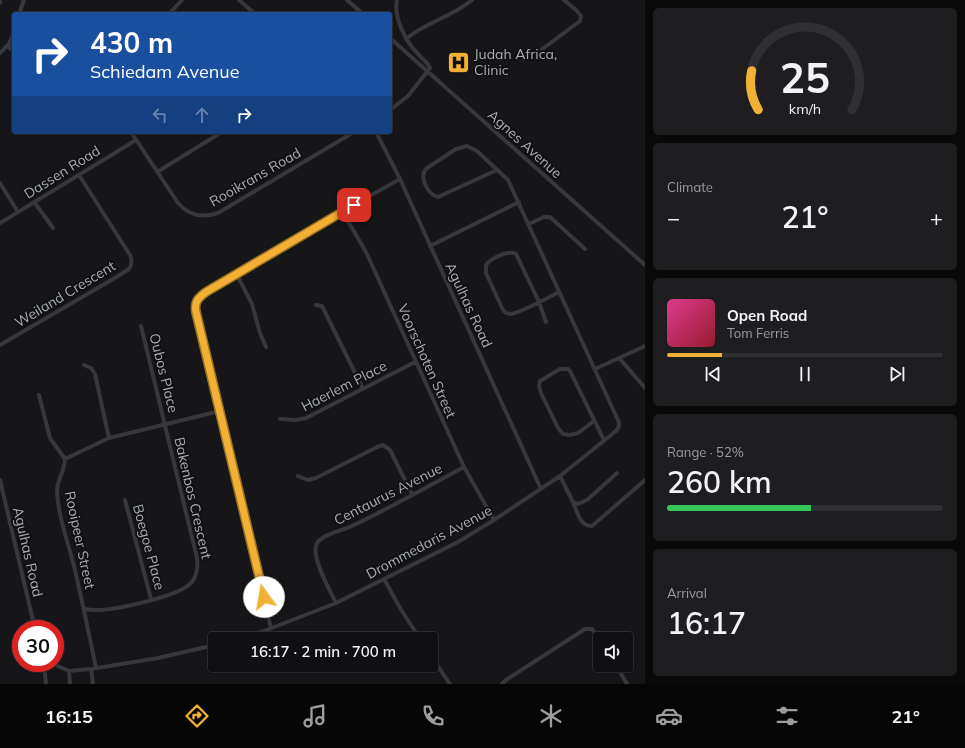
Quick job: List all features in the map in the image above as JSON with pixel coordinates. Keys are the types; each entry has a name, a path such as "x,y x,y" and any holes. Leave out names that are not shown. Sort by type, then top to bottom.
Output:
{"street":[{"path":"21,12 24,0"},
{"path":"171,12 182,0"},
{"path":"239,0 253,12"},
{"path":"347,0 361,12"},
{"path":"392,108 408,96 430,68 406,39 399,18 397,0"},
{"path":"406,39 415,32 456,11 472,0"},
{"path":"537,53 580,21 581,16 564,0"},
{"path":"0,52 7,46 12,36"},
{"name":"Agnes Avenue","path":"392,40 645,265"},
{"path":"7,46 12,50"},
{"name":"Rooikrans Road","path":"132,134 183,208 193,214 204,216 210,216 218,213 351,134"},
{"path":"157,172 219,134"},
{"name":"Agulhas Road","path":"377,134 400,180 541,489"},
{"name":"Dassen Road","path":"0,223 136,140"},
{"path":"497,170 438,197 432,196 423,176 424,171 427,168 461,147 467,146 477,151 508,180 595,368 620,359 645,346"},
{"name":"Weiland Crescent","path":"0,345 113,279 130,267 132,262 130,255 79,175"},
{"path":"271,628 195,304 206,292 237,275 342,211 400,180"},
{"path":"0,183 18,212"},
{"path":"430,246 519,202"},
{"path":"35,203 53,228"},
{"name":"Voorschoten Street","path":"342,211 366,252 464,467 494,520"},
{"path":"528,224 544,217 550,217 585,249"},
{"path":"546,322 539,302 516,254 510,252 488,263 485,267 486,273 505,312 515,313 539,302 559,292"},
{"path":"237,275 252,304 260,333 266,347"},
{"path":"316,305 322,306 363,389"},
{"name":"Oubos Place","path":"141,326 166,425"},
{"path":"620,359 645,388"},
{"name":"Haerlem Place","path":"280,419 301,420 328,408 415,362"},
{"path":"84,365 92,368 95,374 109,438"},
{"name":"Drommedaris Avenue","path":"260,632 336,603 458,542 560,476 619,428 619,423 595,368"},
{"path":"594,421 578,433 570,435 563,434 558,428 541,393 539,386 540,381 560,369 570,370 604,440"},
{"path":"39,395 50,438 65,459 109,438 220,411"},
{"name":"Bakenbos Crescent","path":"85,609 110,609 151,599 185,587 193,581 197,568 197,558 166,425"},
{"path":"298,476 308,480 316,478 377,447 383,446 390,450 412,494"},
{"name":"Rooipeer Street","path":"65,459 63,471 57,488 58,499 85,609 94,668 94,684"},
{"name":"Centaurus Avenue","path":"336,603 320,570 315,548 318,541 324,536 353,526 464,467"},
{"path":"573,502 578,504 584,502 617,473"},
{"path":"560,476 581,521 585,525 592,526 645,480"},
{"name":"Agulhas Road","path":"0,480 33,620"},
{"name":"Boegoe Place","path":"125,500 151,599"},
{"path":"384,579 415,632"},
{"path":"502,684 585,629 592,628 595,632"},
{"path":"64,669 69,671 94,668 158,658 208,647"},
{"path":"438,666 450,684"},
{"path":"69,671 70,684"},
{"path":"45,672 46,684"},
{"path":"620,672 627,684"}],"place":[{"name":"Judah Africa, Clinic","path":"459,62"}],"route":[{"path":"264,597 195,304 200,296 206,292 354,205"}]}
